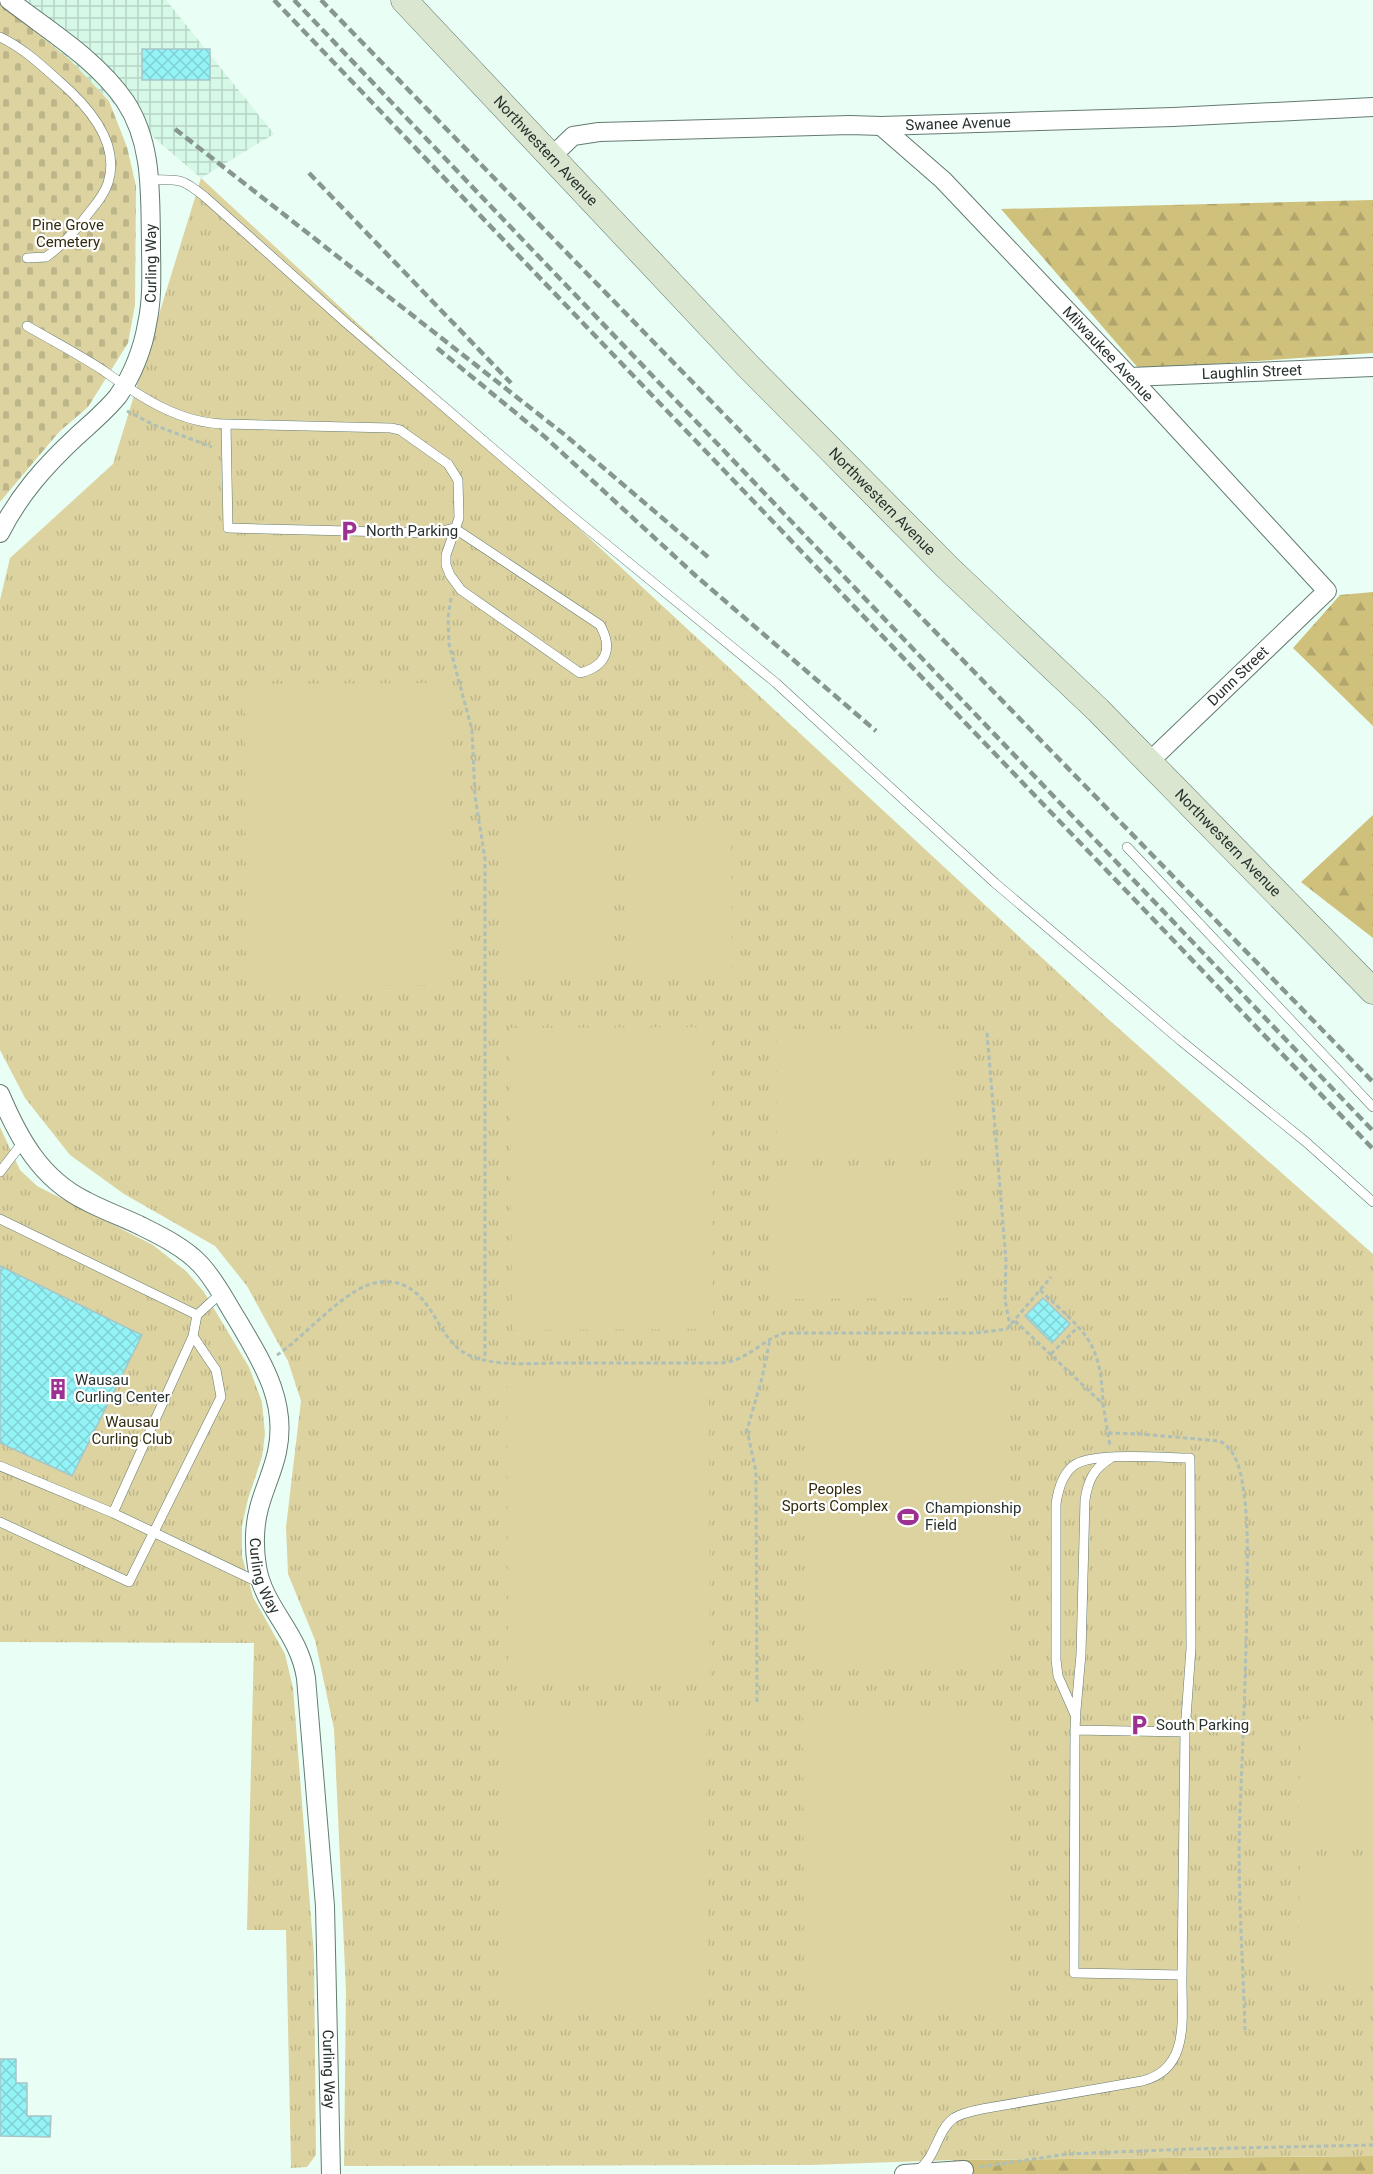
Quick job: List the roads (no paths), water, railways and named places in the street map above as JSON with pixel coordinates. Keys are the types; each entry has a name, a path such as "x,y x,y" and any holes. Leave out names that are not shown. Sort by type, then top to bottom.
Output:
{"street":[{"name":"Curling Way","path":"0,533 17,503 39,473 105,410 124,386 143,341 150,307 149,180 142,138 129,109 98,69 9,0"},
{"name":"Northwestern Avenue","path":"404,0 746,364 948,568 1089,702 1373,991"},
{"name":"Swanee Avenue","path":"551,156 573,136 599,132 850,124 881,126 1373,107"},
{"name":"Milwaukee Avenue","path":"881,126 943,180 1130,377 1327,591"},
{"name":"Laughlin Street","path":"1130,377 1373,367"},
{"name":"Dunn Street","path":"1149,762 1327,591"},
{"name":"Curling Way","path":"0,1094 23,1142 39,1165 63,1187 85,1201 150,1230 185,1251 200,1264 221,1293 262,1363 276,1396 280,1428 277,1453 256,1521 256,1555 266,1595 297,1646 302,1657 306,1678 326,1923 331,2174"},
{"path":"909,2173 964,2170"}],"lane":[{"path":"0,37 29,53 78,98 101,130 110,158 108,184 102,196 81,223 46,257 27,258"},
{"path":"149,180 180,179 191,185 345,322 540,489 776,683 995,883 1188,1047 1306,1142 1373,1202"},
{"path":"27,326 124,386 179,416 226,424 400,430 448,464 458,480 459,518 454,528 446,555 446,565 454,582 461,590 580,673 589,671 603,662 607,648 606,636 600,624 454,528 434,533 228,528 226,424"},
{"path":"1127,847 1373,1107"},
{"path":"0,1172 23,1142"},
{"path":"0,1219 197,1315"},
{"path":"114,1513 193,1336 197,1315 221,1293"},
{"path":"0,1522 129,1582 221,1397 216,1370 193,1336"},
{"path":"1111,1458 1095,1470 1084,1500 1081,1654 1076,1717 1074,1973 1182,1975"},
{"path":"909,2173 929,2160 947,2125 958,2116 982,2109 1142,2081 1162,2073 1173,2062 1179,2046 1182,1975 1185,1728 1191,1648 1190,1458 1084,1460 1073,1466 1062,1482 1056,1504 1057,1667 1063,1690 1076,1717"},
{"path":"0,1466 114,1513 262,1584"},
{"path":"1076,1730 1185,1728"}],"railway":[{"path":"274,0 1373,1149"},
{"path":"294,0 1373,1131"},
{"path":"321,0 1373,1082"},
{"path":"175,129 565,435 708,557"},
{"path":"309,173 511,383"},
{"path":"437,348 545,437 696,576 876,731"}],"place":[{"name":"North Parking","path":"349,531"},
{"name":"Wausau Curling Center","path":"58,1389"},
{"name":"Championship Field","path":"908,1517"},
{"name":"South Parking","path":"1139,1725"}],"park label":[{"name":"Pine Grove Cemetery","path":"68,234"},
{"name":"Wausau Curling Club","path":"132,1430"},
{"name":"Peoples Sports Complex","path":"835,1498"}]}
